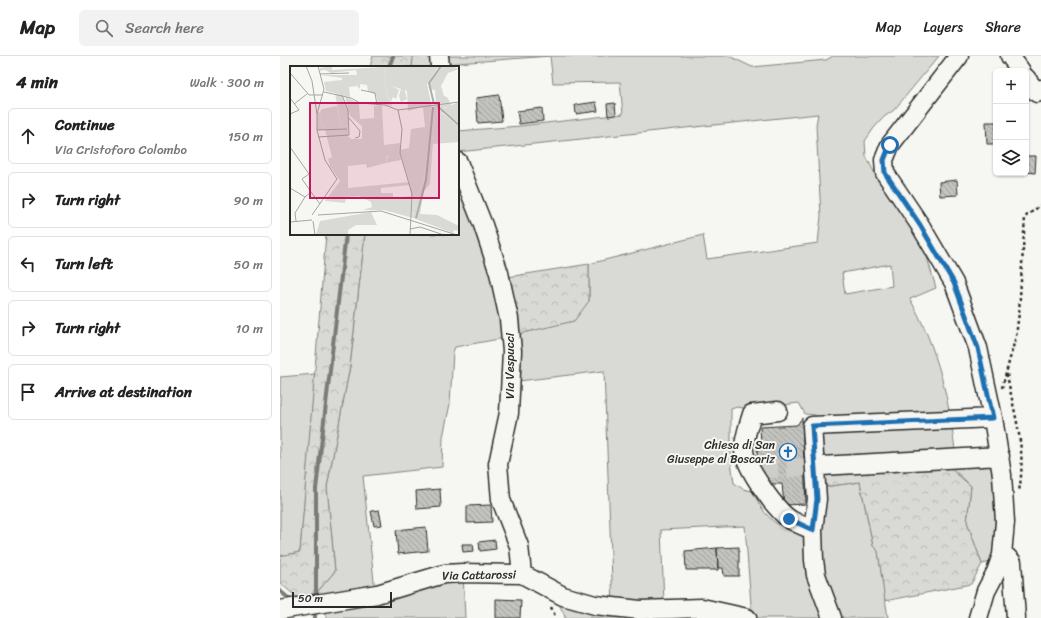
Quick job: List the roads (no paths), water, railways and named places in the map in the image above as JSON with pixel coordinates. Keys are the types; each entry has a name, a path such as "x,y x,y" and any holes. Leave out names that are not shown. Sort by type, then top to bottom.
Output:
{"street":[{"path":"439,56 440,66"},
{"path":"959,56 890,145 884,160 884,170 920,225 954,283 978,348 993,418 1000,456 1005,522 1002,555 996,572 986,591 978,618"},
{"path":"1010,56 1019,68"},
{"path":"1029,81 1040,94"},
{"name":"Via Vespucci","path":"459,165 500,273 509,319 512,351 509,413 498,464 502,500 519,546 522,574"},
{"path":"778,411 752,414 744,451 756,470 759,483 789,519 813,530"},
{"path":"832,618 816,575 813,530 817,499 812,426 993,418"},
{"path":"821,466 1000,456"},
{"path":"1002,555 1007,557 1012,562 1016,618"},
{"name":"Via Cattarossi","path":"280,610 377,594 444,574 522,574 563,596 595,605 645,614 702,608 737,617"}],"waterway":[{"path":"389,66 393,56"},
{"path":"316,600 316,489 346,235"},
{"path":"280,591 293,602"},
{"path":"315,608 315,618"}],"tunnel":[{"path":"760,470 821,466"}],"place":[{"name":"Chiesa di San Giuseppe al Boscariz","path":"788,452"}]}
